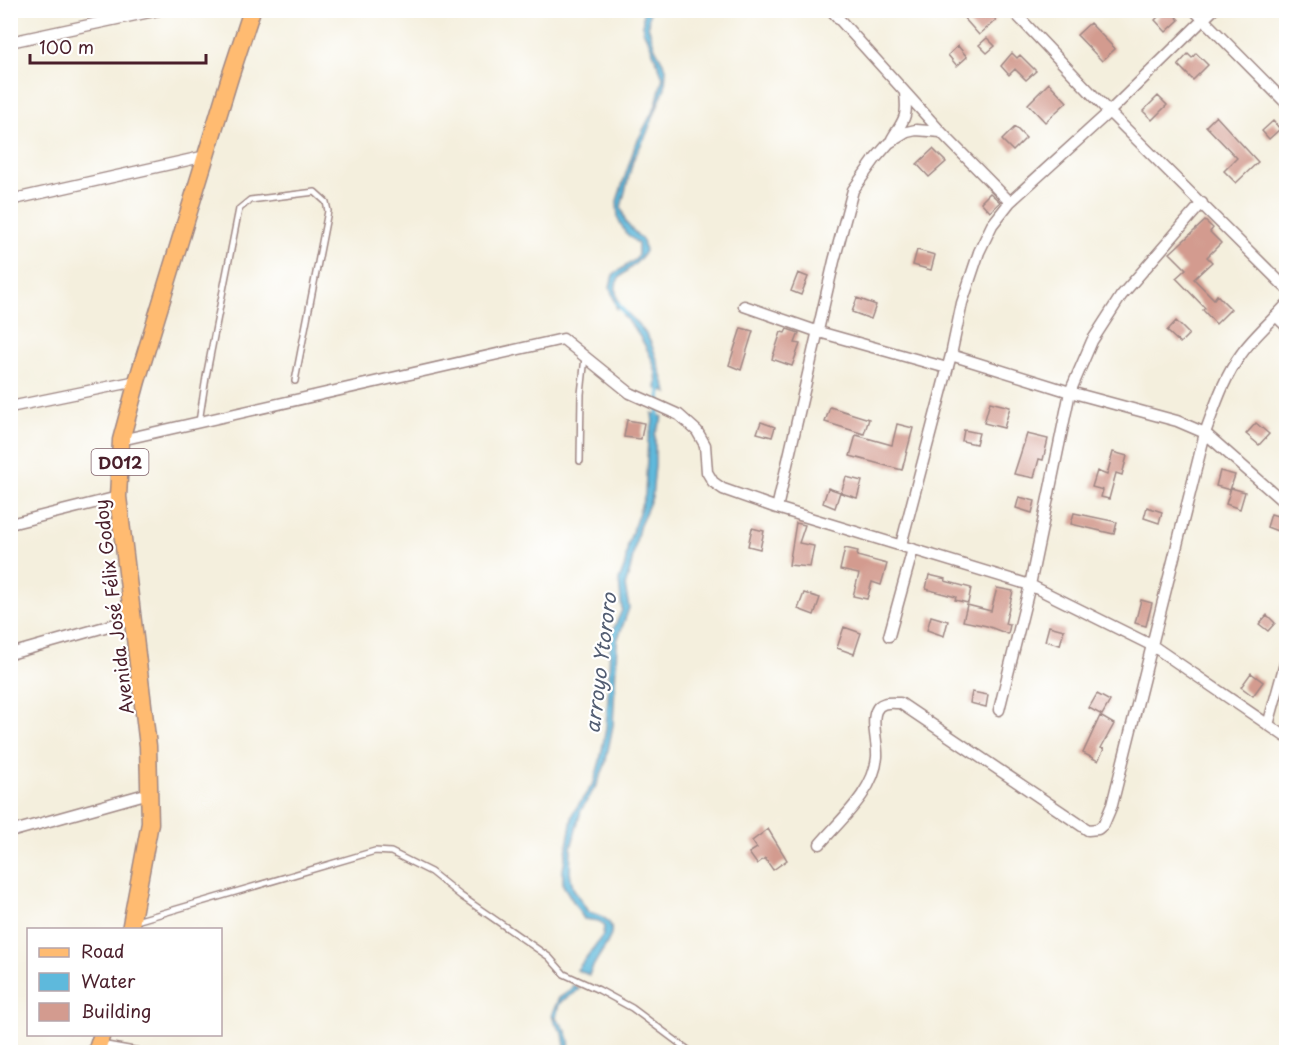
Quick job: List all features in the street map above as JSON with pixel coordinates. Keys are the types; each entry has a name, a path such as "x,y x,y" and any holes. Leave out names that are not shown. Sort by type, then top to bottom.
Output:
{"main road":[{"name":"Avenida José Félix Godoy","path":"131,926 150,823 148,746 118,497 121,440 137,381 252,10"}],"street":[{"path":"10,42 159,10"},
{"path":"1012,10 1109,112 1287,288"},
{"path":"1194,10 1287,103"},
{"path":"901,545 951,355 962,303 979,252 992,225 1010,202 1109,112 1213,10"},
{"path":"836,12 905,93 1010,202"},
{"path":"777,508 834,261 853,190 905,118 907,110 905,93"},
{"path":"889,143 907,132 916,130 941,132"},
{"path":"10,200 206,156"},
{"path":"999,710 1030,585 1070,392 1092,341 1121,296 1202,203"},
{"path":"820,844 868,787 876,770 878,754 874,713 879,706 885,703 900,703 1088,830 1098,830 1104,824 1112,805 1205,433 1220,392 1242,352 1287,305"},
{"path":"744,306 819,332 947,368"},
{"path":"1276,316 1287,326"},
{"path":"121,440 563,339 630,393 674,413 697,431 705,445 707,472 723,489 777,508 1030,585 1153,646 1287,737"},
{"path":"951,355 1070,392 1177,421 1205,433 1287,504"},
{"path":"10,407 137,381"},
{"path":"10,524 118,497"},
{"path":"889,636 913,549"},
{"path":"10,654 133,619"},
{"path":"1268,725 1287,660"},
{"path":"10,832 149,793"}],"lane":[{"path":"199,422 239,209 250,200 315,192 326,202 328,210 295,381"},
{"path":"580,461 581,394 585,357"},
{"path":"131,926 375,851 391,852 431,872 461,896 549,957 567,976 632,1008 691,1053"},
{"path":"99,1044 145,1053"}],"water":[{"path":"643,11 649,11 648,26 655,48 666,68 665,87 646,135 633,160 621,207 626,223 643,241 645,251 640,259 618,279 616,294 620,306 617,309 610,287 613,275 636,259 638,244 625,232 618,218 617,201 635,146 656,105 663,77 643,31"},
{"path":"625,311 641,327 650,341 668,393 656,388 657,379 652,359 641,339 623,315"},
{"path":"652,413 663,417 655,434 652,497 639,527 625,586 629,608 617,641 613,725 605,765 597,784 581,810 571,848 570,873 573,888 588,912 602,917 609,923 611,930 610,938 589,975 577,970 603,935 604,926 599,921 584,919 563,885 563,870 573,813 594,782 600,761 606,728 610,637 622,610 619,580 625,565 628,544 645,495"},
{"path":"573,985 579,989 561,1002 556,1018 568,1038 569,1052 566,1052 563,1033 554,1022 552,1014 559,998 571,990"}],"building":[{"path":"972,10 978,14 982,10 988,10 996,20 979,35 964,18"},
{"path":"1165,10 1170,10 1179,20 1166,32 1155,20"},
{"path":"1090,23 1115,49 1102,61 1077,35"},
{"path":"987,38 995,46 987,53 979,45"},
{"path":"958,46 967,57 957,66 948,55"},
{"path":"1012,53 1017,58 1020,55 1036,71 1026,80 1015,69 1009,75 1001,66"},
{"path":"1196,53 1208,65 1193,80 1178,65 1188,54 1192,58"},
{"path":"1049,83 1067,102 1045,122 1028,104"},
{"path":"1158,96 1167,105 1152,120 1143,111"},
{"path":"1216,116 1258,162 1236,183 1224,171 1237,158 1206,126"},
{"path":"1273,121 1280,129 1269,139 1262,131"},
{"path":"1015,127 1026,138 1013,151 1002,140"},
{"path":"933,149 946,162 929,177 917,164"},
{"path":"990,193 1000,202 990,212 981,202"},
{"path":"1205,221 1213,228 1210,232 1221,243 1207,257 1212,262 1194,279 1214,299 1217,295 1231,309 1216,324 1203,310 1205,308 1176,278 1186,269 1170,253"},
{"path":"917,250 935,255 931,270 913,265"},
{"path":"798,273 808,277 801,295 791,291"},
{"path":"857,298 876,305 871,319 852,312"},
{"path":"1176,321 1189,334 1180,343 1167,331"},
{"path":"741,328 753,331 741,370 729,365"},
{"path":"787,329 799,333 795,343 800,344 792,366 772,359 781,332 785,333"},
{"path":"990,402 1010,407 1004,428 984,423"},
{"path":"830,407 869,419 864,434 825,422"},
{"path":"627,420 644,423 641,439 624,437"},
{"path":"761,422 775,427 772,437 757,433"},
{"path":"1256,423 1269,434 1259,445 1246,434"},
{"path":"897,424 913,428 902,470 850,456 856,435 892,445"},
{"path":"964,430 979,433 976,444 962,441"},
{"path":"1027,434 1048,439 1043,460 1039,459 1034,478 1014,474"},
{"path":"1113,452 1127,456 1122,475 1116,473 1109,499 1101,497 1103,490 1092,487 1097,471 1107,475"},
{"path":"1220,471 1235,475 1230,490 1216,486"},
{"path":"846,477 862,481 857,498 841,493"},
{"path":"828,488 840,492 835,508 823,503"},
{"path":"1231,488 1245,492 1240,509 1226,504"},
{"path":"1019,497 1035,501 1032,513 1016,508"},
{"path":"1147,507 1162,512 1159,523 1144,518"},
{"path":"1074,513 1117,522 1114,534 1071,524"},
{"path":"1271,514 1284,518 1280,532 1267,527"},
{"path":"796,523 805,525 799,543 814,546 810,567 789,565"},
{"path":"752,528 764,531 760,549 748,546"},
{"path":"845,548 858,551 857,556 887,564 881,585 872,582 867,599 853,596 859,574 840,570"},
{"path":"929,575 971,588 968,603 955,600 956,597 926,589"},
{"path":"997,588 1013,591 1005,624 1010,625 1008,634 987,626 963,621 967,605 991,611"},
{"path":"804,593 820,598 814,615 798,609"},
{"path":"1141,600 1152,603 1146,626 1135,623"},
{"path":"1267,615 1275,623 1268,631 1259,624"},
{"path":"931,616 948,621 944,636 927,630"},
{"path":"1049,626 1064,630 1060,645 1045,641"},
{"path":"844,627 861,633 854,654 837,648"},
{"path":"1251,673 1263,682 1253,696 1241,687"},
{"path":"972,692 988,695 986,707 970,703"},
{"path":"1097,694 1110,701 1102,715 1089,708"},
{"path":"1100,716 1114,724 1101,748 1104,749 1098,761 1083,753"},
{"path":"768,829 787,860 773,870 765,858 757,864 749,853 757,848 752,841"}],"waterway":[{"name":"arroyo Ytororo","path":"617,303 627,316"},
{"name":"arroyo Ytororo","path":"657,420 661,386"}]}
